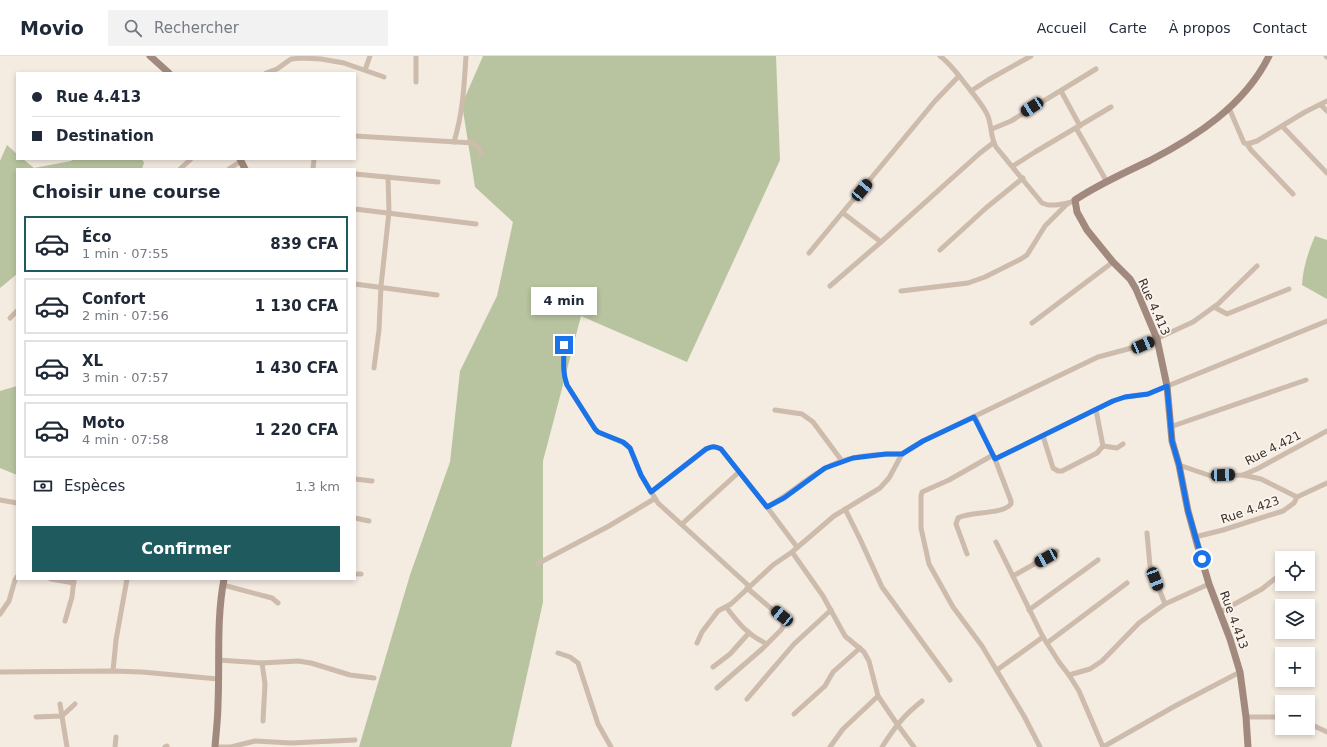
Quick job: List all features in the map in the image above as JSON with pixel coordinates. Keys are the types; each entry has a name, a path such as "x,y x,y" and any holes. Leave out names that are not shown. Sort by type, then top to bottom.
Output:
{"street":[{"path":"150,56 168,72"},
{"path":"365,70 370,56"},
{"path":"416,56 416,82"},
{"path":"454,142 463,106 466,56"},
{"path":"940,56 948,62 988,114 992,129 993,143 1039,200 1048,205 1056,205 1072,201"},
{"path":"971,91 1031,56"},
{"path":"901,291 968,282 985,277 1021,259 1027,254 1045,226 1072,201 1183,142 1238,101 1250,87 1269,56"},
{"path":"269,72 277,69 291,59 302,58 321,59 344,63 384,77"},
{"path":"992,129 1011,121 1096,69"},
{"path":"809,253 958,76"},
{"path":"1061,91 1107,182"},
{"path":"1247,144 1257,141 1305,112 1327,101"},
{"path":"1321,105 1327,111"},
{"path":"1013,166 1112,107"},
{"path":"1229,108 1244,142 1294,194"},
{"path":"1282,126 1327,173"},
{"path":"356,136 474,143 477,145 481,155"},
{"path":"830,286 993,143"},
{"path":"181,168 191,160"},
{"path":"230,168 240,160"},
{"path":"356,174 438,182"},
{"path":"374,368 379,330 381,286 389,212 388,177"},
{"path":"940,250 986,208 1022,178"},
{"name":"Rue 4.413","path":"1072,201 1081,220 1113,262 1130,279 1136,289 1158,339 1167,386 1172,441 1179,465 1188,511 1209,584 1240,672 1248,747"},
{"path":"356,209 476,224"},
{"path":"843,213 881,242"},
{"path":"1032,323 1113,262"},
{"path":"697,643 702,632 718,611 726,607 773,565 792,552 834,516 880,488 886,482 902,454 923,441 1098,357 1143,345 1193,322 1214,307 1257,266"},
{"path":"356,284 437,294"},
{"path":"1214,307 1227,314 1289,289"},
{"path":"10,318 16,312"},
{"path":"1040,747 997,670 982,646 953,607 929,564 921,528 922,492 994,457 1043,436 1113,401 1125,397 1148,394 1326,323"},
{"path":"565,333 564,378 595,429 598,432 623,442 630,448 641,475 654,499 786,621 781,630 767,644 717,688"},
{"path":"1170,428 1306,380"},
{"path":"775,410 802,414 813,422 842,461"},
{"path":"1096,410 1103,446"},
{"path":"967,554 956,524 958,518 961,516 1007,508 1011,504 994,457 974,417"},
{"name":"Rue 4.421","path":"1179,465 1211,476 1243,475 1327,431"},
{"path":"1043,436 1051,464 1053,468 1058,471 1062,471 1097,453 1103,446"},
{"path":"1103,446 1117,448 1123,444"},
{"path":"651,492 711,446 716,447 721,449 797,547"},
{"path":"767,507 784,498 825,468 842,461 853,458 902,454"},
{"path":"682,524 739,472"},
{"path":"1243,475 1261,479 1297,497"},
{"path":"356,479 372,481"},
{"name":"Rue 4.423","path":"1195,537 1223,530 1283,511 1294,503 1297,497 1302,496 1327,483"},
{"path":"537,564 609,526 654,499"},
{"path":"0,500 16,502"},
{"path":"845,509 882,587 950,680"},
{"path":"356,518 369,521"},
{"path":"1147,533 1150,566 1165,604"},
{"path":"996,542 1043,637 1059,662 1070,675 1079,691 1103,747 1174,706 1240,672"},
{"path":"1013,576 1057,551"},
{"path":"792,552 823,596 845,636 860,648 870,661 878,696 914,747"},
{"path":"1030,610 1098,560"},
{"path":"0,614 9,601 16,578"},
{"path":"1220,612 1262,589 1275,579"},
{"path":"62,580 74,581 72,597 65,621"},
{"path":"113,670 116,640 127,580"},
{"path":"215,747 218,705 218,624 223,582 272,598 278,603"},
{"path":"1047,643 1127,583"},
{"path":"1070,675 1090,669 1102,661 1139,623 1165,604 1209,584"},
{"path":"726,607 748,634 767,644"},
{"path":"747,699 794,644 831,610"},
{"path":"713,668 730,654 748,634"},
{"path":"997,670 1043,637"},
{"path":"794,714 825,686 833,672 860,648"},
{"path":"558,653 570,657 578,663 598,724 611,747"},
{"path":"218,660 262,663 298,661 311,663 350,675 374,678"},
{"path":"262,663 265,684 263,722"},
{"path":"0,672 113,670 218,679"},
{"path":"830,747 843,729 878,696"},
{"path":"882,747 897,724 908,712 922,701"},
{"path":"60,704 67,747"},
{"path":"36,717 62,716 75,704"},
{"path":"1246,717 1275,718"},
{"path":"1315,726 1327,732"},
{"path":"115,747 116,737"},
{"path":"220,747 231,747 255,741 291,743 355,740"}],"green space":[{"path":"483,56 776,56 780,160 687,362 581,316 543,461 543,602 511,747 359,747 410,575 450,462 460,371 497,296 513,222 475,187 462,104"},
{"path":"7,145 16,153 16,160 24,160 34,168 16,168 16,275 0,288 0,161"},
{"path":"72,160 142,160 144,163 142,168 34,168"},
{"path":"1315,236 1327,240 1327,299 1302,285 1306,260"},
{"path":"16,386 16,475 0,468 0,391"}],"route":[{"path":"564,345 564,378 567,385 591,424 598,432 623,442 630,448 641,475 651,492 711,446 721,449 767,507 784,498 825,468 853,458 886,454 902,454 923,441 974,417 995,459 1113,401 1125,397 1148,394 1167,386 1172,441 1179,465 1188,511 1202,559"}]}
